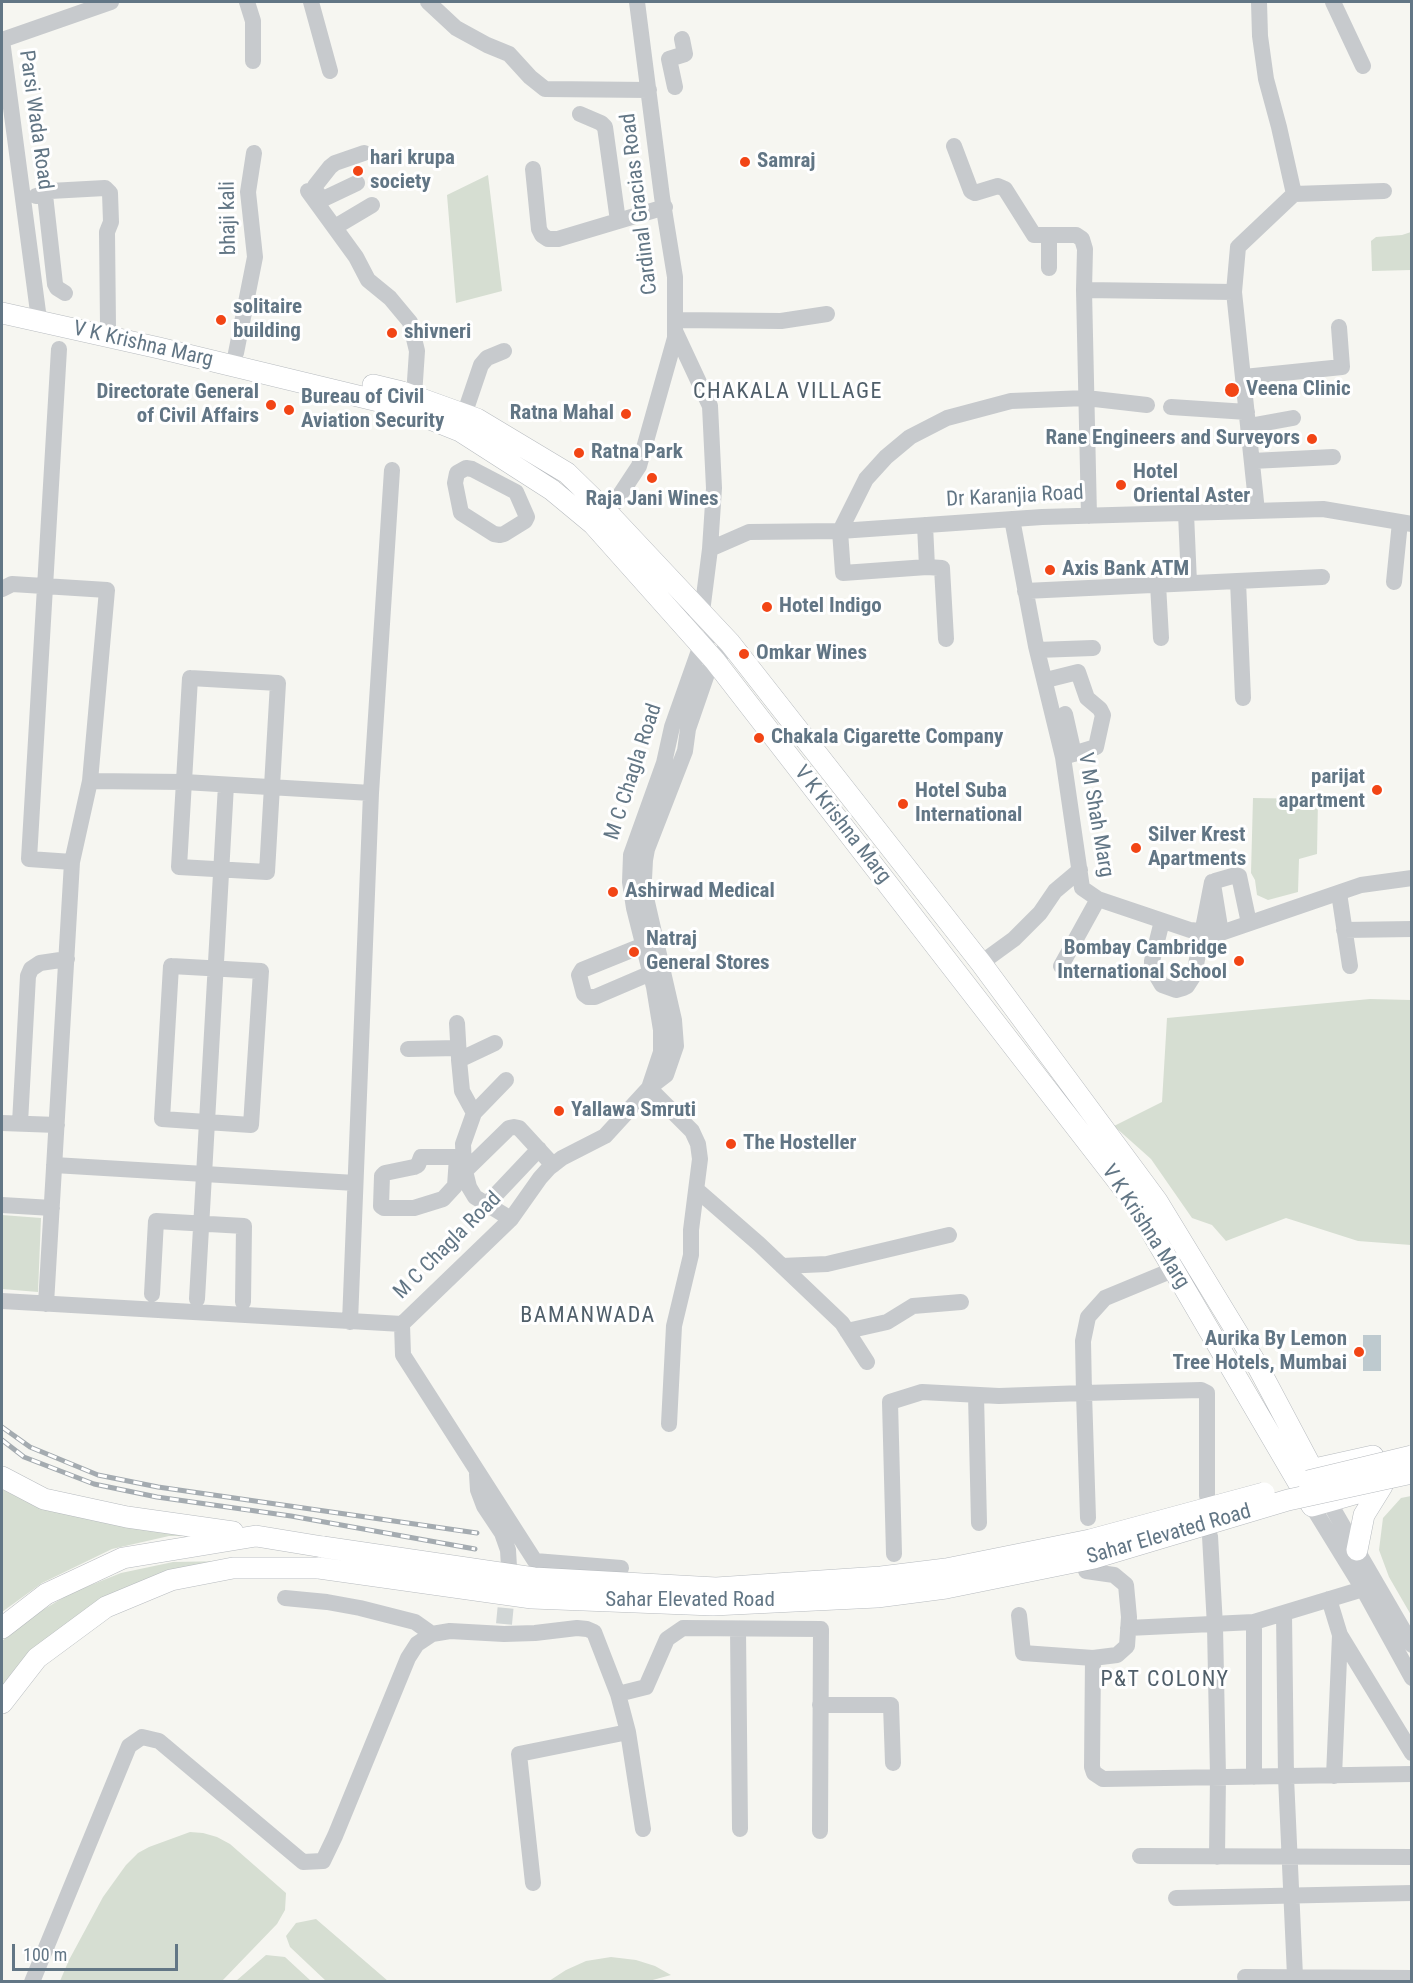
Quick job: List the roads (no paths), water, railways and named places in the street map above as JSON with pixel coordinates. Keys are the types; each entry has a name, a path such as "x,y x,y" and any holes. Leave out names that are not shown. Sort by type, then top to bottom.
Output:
{"main road":[{"name":"V K Krishna Marg","path":"2,303 37,316 395,405 460,431 600,518 702,612 724,636 981,963 1257,1365 1300,1446 1303,1471"},
{"name":"V K Krishna Marg","path":"2,313 108,326 236,353 414,396 477,419 567,473 701,646 1146,1203 1174,1269 1303,1471 1321,1504"},
{"path":"1300,1446 1324,1458 1348,1461"},
{"path":"1303,1471 1412,1448"},
{"name":"Sahar Elevated Road","path":"2,1477 44,1499 127,1517 534,1578 716,1588 880,1577 946,1569 1086,1541 1280,1488 1412,1456"},
{"name":"Sahar Elevated Road","path":"2,1703 38,1658 106,1607 171,1580 233,1568 319,1568 532,1598 713,1605 877,1597 946,1588 1094,1558 1288,1500 1412,1473"},
{"path":"1321,1504 1382,1486 1412,1480"},
{"path":"1357,1550 1364,1515 1382,1486"},
{"path":"2,1629 46,1594 123,1558 256,1536"}],"street":[{"name":"Parsi Wada Road","path":"37,316 2,40 111,2"},
{"path":"247,2 253,21 253,61"},
{"path":"310,2 330,71"},
{"path":"428,2 456,28 509,54 530,77 545,88 649,90"},
{"name":"Cardinal Gracias Road","path":"600,518 639,466 675,338 675,277 637,2"},
{"path":"1259,2 1260,36 1266,79 1294,194"},
{"path":"1336,2 1363,66"},
{"path":"646,65 684,55 682,39"},
{"path":"669,59 675,87"},
{"path":"580,114 605,127 618,220"},
{"path":"954,146 971,191 975,193 998,186 1005,189 1034,235 1076,236 1082,239 1085,249 1089,516"},
{"name":"bhaji kali","path":"236,353 255,257 248,192 254,153"},
{"path":"364,153 331,165 315,186 315,196 356,257 368,280 390,298 410,322 417,351 414,396"},
{"path":"533,170 539,229 548,239 558,239 665,207"},
{"path":"315,196 357,183"},
{"path":"23,197 45,195 50,191 105,188 110,193 111,222 107,232 108,326"},
{"path":"1257,511 1234,292 1238,247 1294,194 1384,191"},
{"path":"45,195 55,284 65,293"},
{"path":"335,227 372,206"},
{"path":"1049,235 1049,268"},
{"path":"1084,290 1234,292"},
{"path":"724,636 701,646 714,488 710,406 675,325 781,321 827,314"},
{"path":"1244,377 1342,367 1339,327"},
{"path":"59,349 29,859 72,862"},
{"path":"464,415 481,364 487,358 504,351"},
{"path":"946,639 942,568 843,573 840,531 866,479 886,457 910,437 947,418 1011,401 1086,398 1147,405"},
{"path":"1171,407 1248,419 1293,418"},
{"path":"477,471 489,449"},
{"path":"1252,461 1333,457"},
{"path":"500,483 512,464"},
{"path":"466,468 500,483 516,492 527,518 500,535 494,534 461,513 454,483 457,472 466,468"},
{"path":"350,1322 371,794 392,470"},
{"name":"Dr Karanjia Road","path":"710,549 749,532 840,531 1089,516 1323,508 1406,523"},
{"path":"1186,513 1189,583"},
{"name":"V M Shah Marg","path":"1012,519 1037,650 1051,679 1069,756 1082,888 1098,899 1202,933 1219,925 1361,885 1412,878"},
{"path":"1394,582 1406,523"},
{"path":"924,525 927,567"},
{"path":"1025,591 1322,577"},
{"path":"1238,581 1243,698"},
{"path":"2,589 12,584 107,590 90,781 72,862 46,1304"},
{"path":"1158,584 1161,638"},
{"name":"M C Chagla Road","path":"2,1301 402,1324 511,1219 540,1178 553,1165 604,1136 649,1088 662,1043 649,960 632,894 637,871 631,855 644,838 681,761 688,729 708,671 701,646"},
{"path":"1037,650 1093,648"},
{"path":"1051,679 1078,672 1087,698 1103,715 1096,747 1069,756"},
{"path":"190,678 278,683 267,872 179,867 184,782 190,678"},
{"path":"90,781 184,782 371,794"},
{"path":"197,1299 226,785"},
{"path":"981,963 1014,939 1040,913 1055,891 1080,870"},
{"path":"637,871 647,902 649,960"},
{"path":"1219,925 1213,884 1215,880 1239,876 1248,917"},
{"path":"1162,921 1152,964 1160,983 1176,990 1187,986 1193,977 1212,882"},
{"path":"1339,893 1350,966"},
{"path":"1061,966 1098,899"},
{"path":"1344,930 1412,929"},
{"path":"20,1124 28,976 31,969 40,963 67,959"},
{"path":"171,966 261,971 251,1125 206,1122 162,1119 171,966"},
{"path":"457,1023 462,1091 474,1113"},
{"path":"408,1049 458,1054 495,1043"},
{"path":"506,1080 474,1113 463,1144 462,1162 455,1186 443,1199 414,1208 384,1208 381,1206 382,1176 385,1173 414,1167 418,1165 421,1157 462,1162 509,1128 519,1128 553,1165"},
{"path":"649,1088 692,1131 698,1144 700,1159 691,1230 691,1256 674,1326 669,1424"},
{"path":"2,1123 57,1125"},
{"path":"488,1204 539,1149"},
{"path":"462,1162 469,1187 475,1197 511,1219"},
{"path":"54,1165 355,1183"},
{"path":"696,1190 842,1323 867,1362"},
{"path":"2,1205 52,1208"},
{"path":"152,1294 156,1221 244,1226 243,1302"},
{"path":"782,1266 827,1264 949,1235"},
{"path":"1088,1518 1083,1341 1088,1317 1105,1298 1174,1269"},
{"path":"847,1331 887,1322 913,1306 961,1302"},
{"path":"402,1324 403,1355 535,1561 621,1569"},
{"path":"894,1554 890,1402 922,1392 976,1395 1201,1390 1207,1393 1207,1496"},
{"path":"976,1395 979,1524"},
{"path":"477,1470 478,1490 484,1506 502,1533 508,1550 509,1567"},
{"name":"V K Krishna Marg","path":"1321,1504 1357,1550 1412,1645"},
{"name":"V K Krishna Marg","path":"1321,1504 1363,1589 1412,1678"},
{"path":"1210,1536 1215,1626 1217,1857"},
{"path":"1019,1615 1023,1653 1094,1658 1117,1655 1127,1646 1126,1585 1114,1575 1086,1571"},
{"path":"1128,1628 1254,1623 1363,1589"},
{"path":"285,1598 360,1608 415,1622 432,1634"},
{"path":"1329,1599 1340,1635 1412,1753"},
{"path":"1284,1613 1286,1777 1295,1976"},
{"path":"1254,1623 1254,1777"},
{"path":"32,1982 129,1746 142,1737 159,1741 303,1862 323,1861 408,1658 417,1644 432,1634 504,1629 535,1633 577,1628 594,1632 618,1694 628,1732 643,1829"},
{"path":"618,1694 646,1687 668,1639 682,1628 821,1629 820,1831"},
{"path":"738,1629 740,1829"},
{"path":"1334,1776 1340,1635"},
{"path":"1094,1658 1092,1767 1094,1773 1103,1779 1412,1774"},
{"path":"820,1705 891,1706 893,1763"},
{"path":"533,1883 519,1755 628,1732"},
{"path":"1140,1856 1412,1857"},
{"path":"1176,1898 1412,1893"},
{"path":"1245,1977 1412,1978"}],"tunnel":[{"path":"504,1624 508,1583"}],"railway":[{"path":"2,1427 30,1447 98,1475 158,1487 477,1533"},
{"path":"2,1440 24,1457 94,1484 157,1497 291,1516 475,1549"}],"place":[{"name":"Samraj","path":"745,162"},
{"name":"hari krupa society","path":"358,171"},
{"name":"solitaire building","path":"221,320"},
{"name":"shivneri","path":"392,333"},
{"name":"Veena Clinic","path":"1232,390"},
{"name":"Directorate General of Civil Affairs","path":"271,405"},
{"name":"Bureau of Civil Aviation Security","path":"289,410"},
{"name":"Ratna Mahal","path":"626,414"},
{"name":"Rane Engineers and Surveyors","path":"1312,439"},
{"name":"Ratna Park","path":"579,453"},
{"name":"Raja Jani Wines","path":"652,478"},
{"name":"Hotel Oriental Aster","path":"1121,485"},
{"name":"Axis Bank ATM","path":"1050,570"},
{"name":"Hotel Indigo","path":"767,607"},
{"name":"Omkar Wines","path":"744,654"},
{"name":"Chakala Cigarette Company","path":"759,738"},
{"name":"parijat apartment","path":"1377,790"},
{"name":"Hotel Suba International","path":"903,804"},
{"name":"Silver Krest Apartments","path":"1136,848"},
{"name":"Ashirwad Medical","path":"613,892"},
{"name":"Natraj General Stores","path":"634,952"},
{"name":"Bombay Cambridge International School","path":"1239,961"},
{"name":"Yallawa Smruti","path":"559,1111"},
{"name":"The Hosteller","path":"731,1144"},
{"name":"Aurika By Lemon Tree Hotels, Mumbai","path":"1359,1352"}],"district":[{"name":"CHAKALA VILLAGE","path":"788,392"},
{"name":"BAMANWADA","path":"588,1316"},
{"name":"P&T COLONY","path":"1165,1680"}]}
